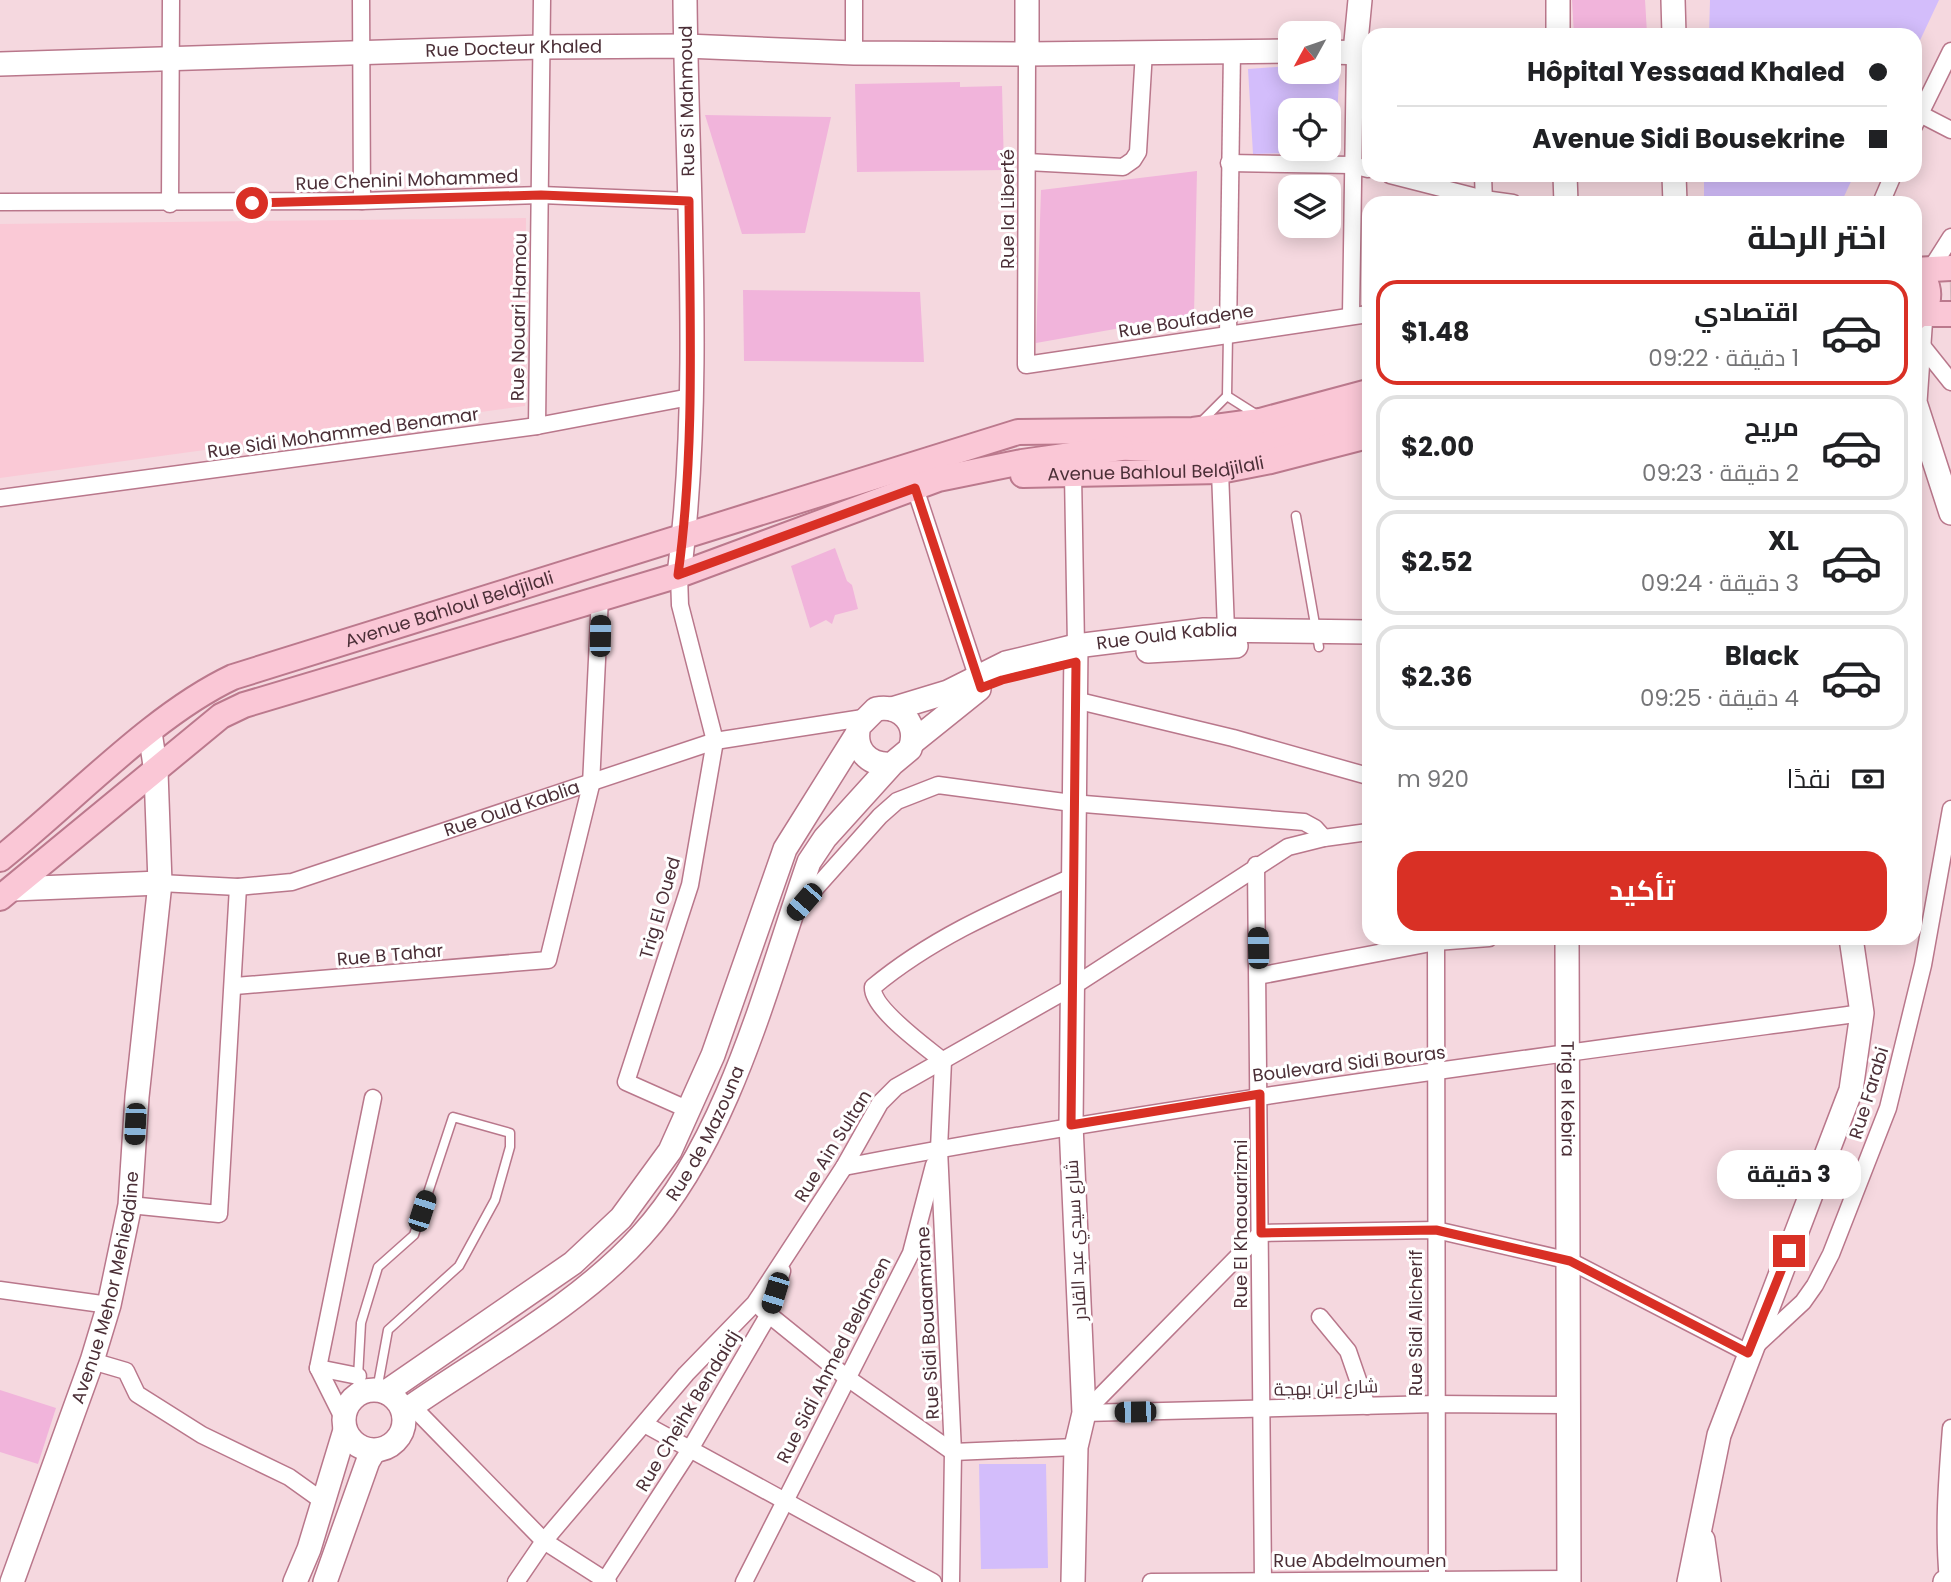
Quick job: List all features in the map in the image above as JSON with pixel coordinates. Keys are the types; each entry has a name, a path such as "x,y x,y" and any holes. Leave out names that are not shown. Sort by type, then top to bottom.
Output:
{"main road":[{"path":"1922,316 1929,291 1926,282 1928,269"},
{"path":"1922,324 1951,314"},
{"name":"Avenue Bahloul Beldjilali","path":"0,859 150,732 211,687 233,677 1018,432 1193,430 1265,420 1362,394"},
{"path":"1121,448 1182,450 1241,447 1362,415"},
{"name":"Avenue Bahloul Beldjilali","path":"938,479 1220,471 1362,438"},
{"name":"Avenue Bahloul Beldjilali","path":"948,454 1061,442 1121,448"},
{"name":"Avenue Bahloul Beldjilali","path":"7,894 221,716 244,705 678,575 938,479 1022,462 1121,448"}],"street":[{"path":"170,204 171,0"},
{"path":"361,0 362,201"},
{"name":"Rue Nouari Hamou","path":"537,426 542,0"},
{"name":"Rue Si Mahmoud","path":"678,575 683,538 690,397 685,0"},
{"path":"853,0 854,54"},
{"path":"1027,0 1027,54"},
{"path":"1351,315 1352,165 1362,53 1360,0"},
{"path":"1558,0 1558,28"},
{"path":"1673,0 1674,28"},
{"name":"Rue Docteur Khaled","path":"0,64 542,47 685,46 854,54 1278,51"},
{"path":"1228,334 1232,50"},
{"path":"1027,162 1123,167 1133,160 1138,152 1144,51"},
{"path":"1922,110 1951,51"},
{"path":"1341,52 1362,53"},
{"name":"Rue la Liberté","path":"1026,365 1027,54"},
{"path":"1922,121 1951,130"},
{"path":"1229,163 1352,165 1362,168"},
{"path":"1415,182 1466,196"},
{"name":"Rue Chenini Mohammed","path":"0,202 170,204 541,195 689,201"},
{"path":"1928,269 1951,237"},
{"name":"Rue Boufadene","path":"1026,365 1362,314"},
{"path":"1922,332 1951,382"},
{"name":"Rue Sidi Mohammed Benamar","path":"0,498 537,426 690,397"},
{"path":"1922,424 1951,513"},
{"path":"1220,471 1226,630"},
{"path":"1073,474 1076,654"},
{"path":"915,488 979,682"},
{"path":"678,575 680,605 715,741"},
{"path":"591,780 600,597"},
{"name":"Rue Ould Kablia","path":"892,709 979,682 1002,680 1076,654 1182,632 1226,630 1318,639 1362,647"},
{"name":"Rue Ould Kablia","path":"1076,654 1318,639 1362,633"},
{"name":"شارع سيدي عبد القادر","path":"1073,1582 1076,1447 1084,1413 1071,1125 1072,803 1076,654"},
{"name":"Rue Ould Kablia","path":"913,742 979,682"},
{"path":"1075,700 1221,734 1362,773"},
{"path":"876,709 892,709 909,721 913,742 906,756 892,764 883,764 867,758 861,751 860,726 876,709"},
{"name":"Rue Ould Kablia","path":"160,883 238,887 292,882 591,780 715,741 860,726"},
{"name":"Rue de Mazouna","path":"370,1388 583,1254 621,1218 670,1151 713,1055 785,849 860,726"},
{"name":"Avenue Mehor Mehieddine","path":"12,1582 92,1361 109,1305 130,1205 137,1097 160,883 156,772 150,732"},
{"name":"Trig El Oued","path":"689,1110 626,1082 690,885 715,741"},
{"name":"Rue de Mazouna","path":"408,1410 590,1284 642,1236 699,1154 738,1066 809,862 825,838 892,764"},
{"name":"Rue B Tahar","path":"235,986 548,960 591,780"},
{"path":"789,918 880,816 897,801 916,791 938,785 1072,803 1304,822 1315,828 1324,838"},
{"name":"Rue Farabi","path":"1748,1353 1803,1302 1831,1254 1888,1108 1923,965 1951,809"},
{"name":"Rue Ain Sultan","path":"516,1582 544,1541 646,1425 686,1374 755,1303 844,1167 880,1103 896,1087 1072,987 1256,865 1288,847 1362,833"},
{"name":"Rue El Khaouarizmi","path":"1256,865 1264,1581"},
{"path":"943,1061 881,1007 873,995 873,986 966,923 1072,877"},
{"path":"7,894 160,883"},
{"path":"130,1205 219,1214 235,986 238,887"},
{"path":"1258,976 1411,945"},
{"name":"Rue Sidi Alicherif","path":"1436,945 1437,1581"},
{"name":"Trig el Kebira","path":"1567,945 1569,1581"},
{"path":"1705,1581 1701,1524 1719,1435 1748,1353 1851,1090 1862,1013 1853,945"},
{"name":"Boulevard Sidi Bouras","path":"844,1167 1071,1125 1260,1094 1437,1073 1568,1052 1862,1013"},
{"name":"Rue Sidi Bouaamrane","path":"943,1061 939,1149 953,1452 947,1578"},
{"path":"373,1098 318,1368 344,1425 357,1445 374,1451 391,1446 398,1440 408,1410"},
{"name":"Rue Sidi Ahmed Belahcen","path":"744,1582 911,1253 939,1149"},
{"path":"1084,1413 1261,1233 1436,1230 1570,1261 1748,1353"},
{"name":"Rue Cheihk Bendaidj","path":"606,1581 689,1451 768,1314 788,1252"},
{"path":"0,1290 109,1305"},
{"path":"1773,1293 1803,1302"},
{"path":"755,1303 846,1377 953,1452 1076,1447"},
{"path":"1320,1317 1348,1351 1367,1406"},
{"path":"92,1361 126,1371 137,1394 202,1435 289,1477 324,1502"},
{"path":"318,1368 398,1402 544,1541 606,1581"},
{"path":"295,1582 324,1502 350,1401 370,1388"},
{"name":"شارع ابن بهجة","path":"1084,1413 1436,1404 1569,1405"},
{"path":"646,1425 689,1451 933,1582"},
{"path":"1948,1581 1944,1540 1946,1456 1951,1427"},
{"path":"325,1582 368,1461 374,1451"},
{"path":"947,1578 965,1582"},
{"name":"Rue Abdelmoumen","path":"1151,1582 1569,1581"}],"lane":[{"path":"1193,430 1227,396 1228,334"},
{"path":"1227,396 1265,420"},
{"path":"1296,516 1318,639"},
{"path":"453,1117 510,1133 510,1147 495,1200 459,1266 388,1330 370,1388 361,1323 379,1267 414,1235 453,1117"}],"shaded area":[{"path":"1710,0 1939,0 1922,36 1922,28 1709,28"},
{"path":"1278,67 1278,84 1339,84 1338,98 1278,98 1278,153 1253,154 1248,69"},
{"path":"1704,182 1851,182 1844,196 1704,196"},
{"path":"526,218 525,406 0,478 0,224"},
{"path":"979,1464 1046,1464 1048,1568 981,1569"}],"building":[{"path":"1572,0 1645,0 1647,28 1574,28"},
{"path":"960,82 960,87 1002,86 1004,170 857,172 855,84"},
{"path":"705,115 831,117 805,233 742,234"},
{"path":"1197,171 1194,315 1036,343 1041,190"},
{"path":"743,290 920,292 924,362 744,361"},
{"path":"835,548 847,581 852,585 858,609 835,615 832,624 826,620 810,628 791,566"},
{"path":"0,1390 56,1408 38,1464 0,1452"}],"tunnel":[{"path":"1922,291 1951,290"}],"route":[{"path":"252,203 541,195 689,201 690,397 683,538 678,575 915,488 981,688 991,683 1076,662 1072,803 1071,1125 1260,1094 1261,1233 1436,1230 1570,1261 1748,1353 1789,1251"}]}
